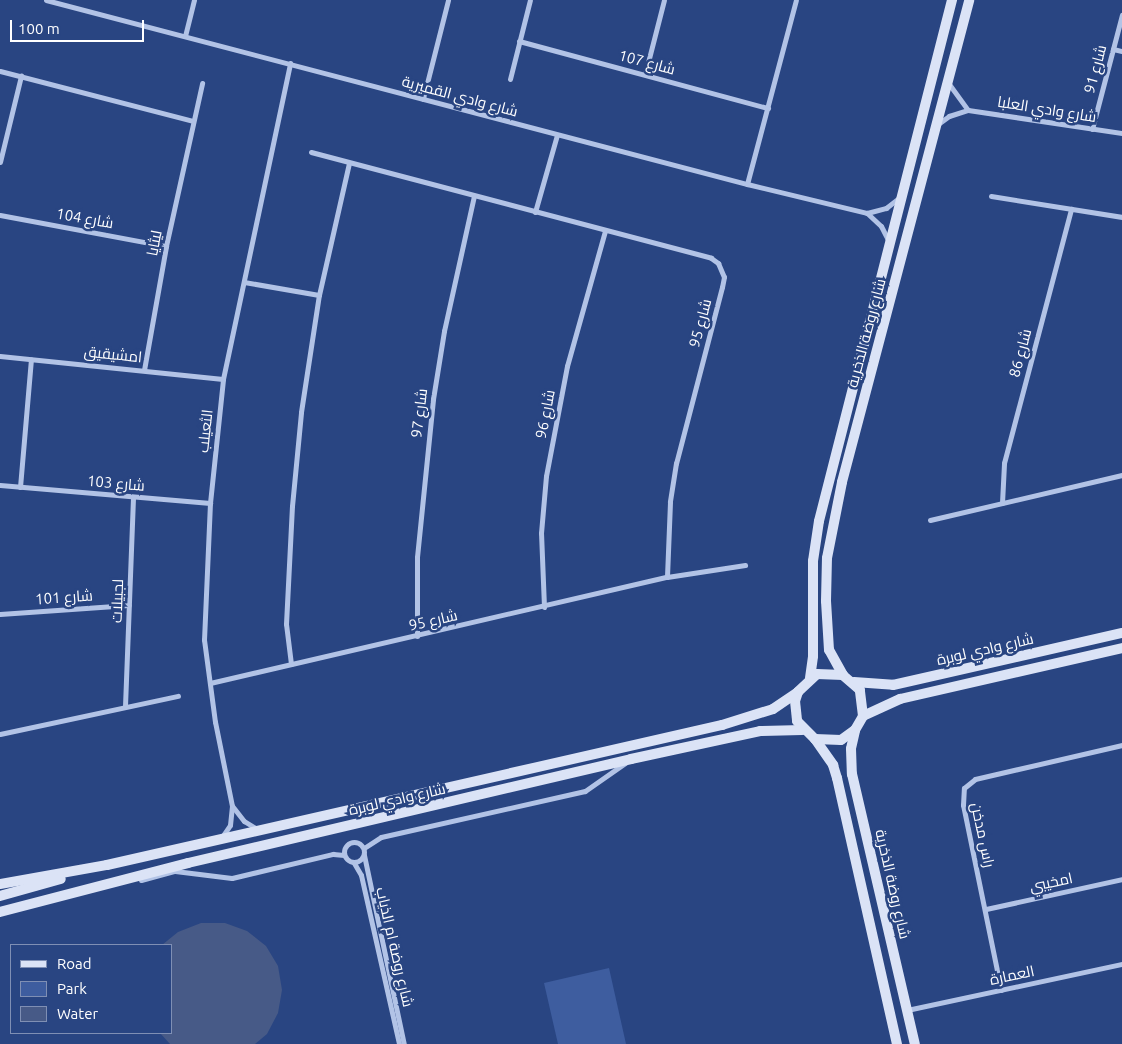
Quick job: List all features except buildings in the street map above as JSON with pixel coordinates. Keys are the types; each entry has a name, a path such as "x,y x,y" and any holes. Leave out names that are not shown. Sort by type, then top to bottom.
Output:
{"street":[{"name":"شارع وادي القميرية","path":"46,0 557,135 867,213"},
{"path":"185,36 194,0"},
{"path":"423,99 448,0"},
{"path":"510,79 530,0"},
{"path":"645,74 664,0"},
{"path":"747,184 796,0"},
{"name":"شارع روضة الذخرية","path":"810,678 813,656 813,561 819,521 952,0"},
{"name":"شارع روضة الذخرية","path":"842,675 829,650 827,632 827,558 832,525 969,0"},
{"name":"شارع 91","path":"1092,129 1122,15"},
{"name":"شارع 107","path":"519,41 768,108"},
{"path":"1113,49 1122,51"},
{"name":"الثعيلب","path":"220,840 230,824 232,806 204,640 210,503 223,379 290,63"},
{"path":"0,70 192,121"},
{"path":"0,162 21,76"},
{"path":"935,128 949,116 968,110 956,97 948,82"},
{"name":"ليثايا","path":"144,370 166,246 192,121 202,83"},
{"name":"شارع وادي العلبا","path":"968,110 1122,133"},
{"path":"536,212 557,135"},
{"name":"شارع 95","path":"311,152 711,258 722,268 724,277 676,463 668,527 667,577"},
{"path":"291,664 286,624 292,506 300,412 319,295 350,163"},
{"name":"شارع 97","path":"417,636 417,557 433,399 444,331 474,196"},
{"path":"867,213 886,208 901,196"},
{"path":"991,196 1122,217"},
{"name":"شارع 86","path":"1002,503 1004,463 1071,209"},
{"path":"867,213 881,226 889,242"},
{"name":"شارع 104","path":"0,215 166,246"},
{"name":"شارع 96","path":"544,607 541,532 547,467 568,366 605,230"},
{"path":"244,282 319,295"},
{"name":"امشيقيق","path":"0,356 223,379"},
{"path":"20,487 31,359"},
{"path":"930,520 1122,475"},
{"name":"شارع 103","path":"0,485 210,503"},
{"name":"لجبيلات","path":"125,706 133,497"},
{"name":"شارع 95","path":"210,683 667,577 745,565"},
{"name":"شارع 101","path":"0,614 129,605"},
{"name":"شارع وادي لوبرة","path":"854,682 868,686 893,685 1122,633"},
{"name":"شارع وادي لوبرة","path":"863,716 900,699 1122,648"},
{"path":"826,672 842,675 854,682 863,698 863,716 855,730 841,740 815,739 802,730 794,712 798,692 810,678 826,672"},
{"name":"شارع وادي لوبرة","path":"0,884 107,865 220,840 758,716 798,692"},
{"path":"0,734 178,696"},
{"name":"شارع وادي لوبرة","path":"0,912 631,759 760,731 802,730"},
{"name":"شارع روضة الذخرية","path":"855,730 851,749 852,774 915,1044"},
{"name":"شارع روضة الذخرية","path":"815,739 833,765 838,778 897,1044"},
{"name":"راس مدخن","path":"1001,990 986,909 963,804 964,788 974,779 1122,745"},
{"path":"364,848 381,837 585,791 631,759"},
{"path":"232,806 244,821 260,831"},
{"path":"106,885 154,878 175,871 238,877 333,854 344,855 354,862 364,856 364,848 358,842 350,842 344,847 344,855"},
{"name":"شارع روضة ام الذياب","path":"364,856 404,1044"},
{"name":"شارع روضة ام الذياب","path":"354,862 361,875 399,1044"},
{"path":"0,896 107,865"},
{"name":"امخيبي","path":"986,909 1122,879"},
{"name":"العمارة","path":"907,1010 1122,964"}],"green space":[{"path":"609,968 626,1044 558,1044 544,983"}],"water":[{"path":"201,923 225,923 247,931 266,946 278,966 282,990 278,1013 267,1034 255,1044 170,1044 161,1034 172,1034 172,944 163,944 178,932"}]}
